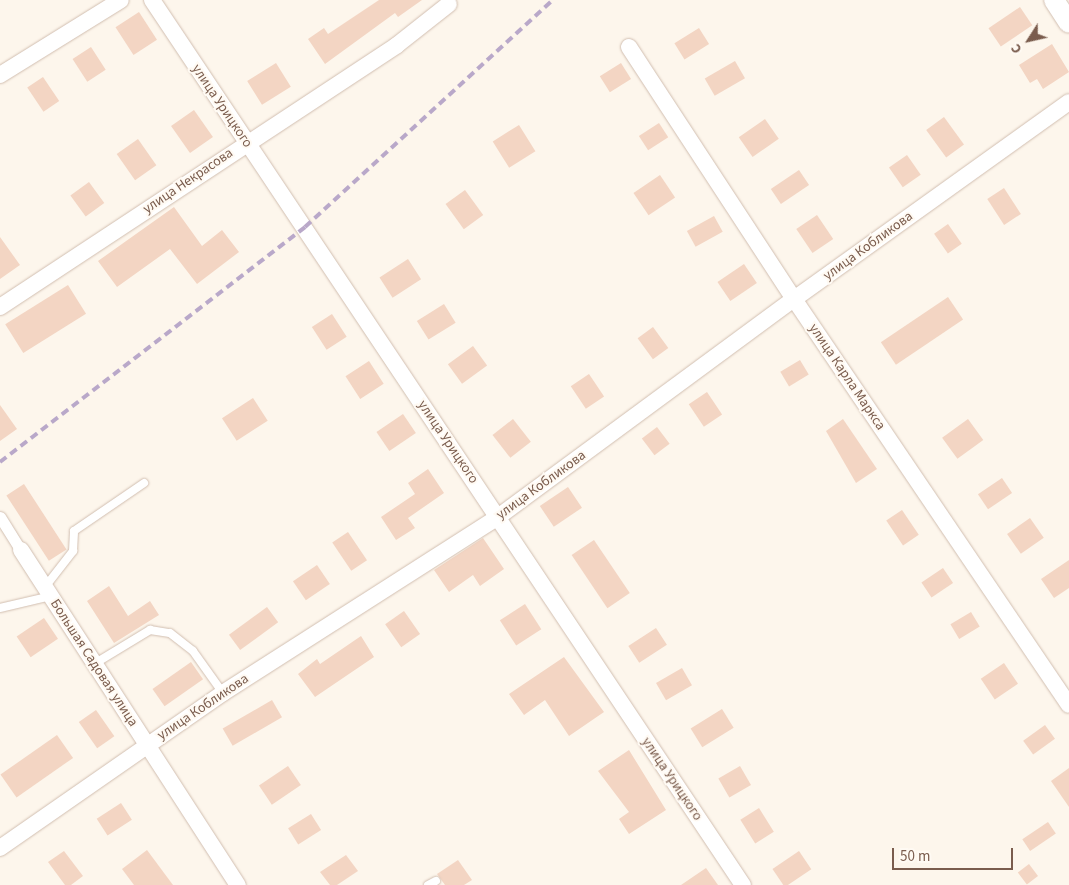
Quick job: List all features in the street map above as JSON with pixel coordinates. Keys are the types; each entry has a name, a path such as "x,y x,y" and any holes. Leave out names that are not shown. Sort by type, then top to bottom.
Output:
{"street":[{"path":"0,74 121,0"},
{"name":"улица Урицкого","path":"152,0 742,885"},
{"path":"1054,0 1069,22"},
{"name":"улица Некрасова","path":"0,307 397,45 449,4"},
{"name":"улица Карла Маркса","path":"629,47 794,299 1069,705"},
{"name":"улица Кобликова","path":"0,848 223,693 498,517 794,299 1069,102"},
{"name":"Большая Садовая улица","path":"0,517 238,885"}],"lane":[{"path":"0,608 48,591 74,551 74,531 144,483"},
{"path":"94,664 150,630 170,633 193,651 223,693"},
{"path":"428,885 436,881"}],"building":[{"path":"379,0 422,0 398,17 395,13 325,64 308,39 324,28 328,34"},
{"path":"1020,7 1032,25 1001,46 988,28"},
{"path":"139,12 157,40 133,55 116,27"},
{"path":"699,28 709,44 684,59 674,43"},
{"path":"1052,44 1069,72 1043,89 1037,79 1030,83 1019,65"},
{"path":"91,47 106,70 87,82 73,59"},
{"path":"735,61 745,78 715,96 705,78"},
{"path":"276,63 291,87 262,105 247,81"},
{"path":"621,63 631,79 610,92 600,76"},
{"path":"43,77 59,101 43,112 27,88"},
{"path":"194,110 213,137 190,153 171,126"},
{"path":"944,117 964,145 946,157 926,130"},
{"path":"765,119 779,139 753,157 739,137"},
{"path":"659,123 668,137 648,150 639,136"},
{"path":"519,125 535,151 509,168 493,141"},
{"path":"138,139 156,165 135,180 117,154"},
{"path":"907,155 921,175 903,187 889,168"},
{"path":"799,170 809,185 781,204 771,189"},
{"path":"660,175 675,197 649,215 633,193"},
{"path":"89,182 104,203 86,217 70,196"},
{"path":"1004,188 1021,214 1004,225 987,199"},
{"path":"465,190 483,215 464,229 446,204"},
{"path":"174,207 202,246 222,230 239,252 197,284 170,249 117,287 98,261"},
{"path":"817,215 833,239 812,253 796,229"},
{"path":"714,216 723,232 696,247 687,231"},
{"path":"948,224 962,244 948,253 934,234"},
{"path":"0,237 20,265 0,279"},
{"path":"408,259 421,279 393,298 379,278"},
{"path":"744,264 757,283 730,301 717,282"},
{"path":"68,285 86,314 23,353 5,324"},
{"path":"948,297 963,319 896,365 881,342"},
{"path":"444,304 456,323 429,340 417,321"},
{"path":"332,314 347,337 327,350 312,327"},
{"path":"653,327 668,348 653,359 638,338"},
{"path":"473,346 487,365 462,384 448,364"},
{"path":"800,360 809,375 789,386 780,372"},
{"path":"369,361 384,384 360,399 346,376"},
{"path":"589,374 604,396 586,409 571,386"},
{"path":"707,392 722,414 704,427 689,404"},
{"path":"253,398 268,421 237,441 222,418"},
{"path":"0,405 17,429 0,441"},
{"path":"403,414 416,433 389,451 376,432"},
{"path":"513,419 531,442 510,458 493,435"},
{"path":"843,419 877,469 856,483 826,431"},
{"path":"968,419 983,440 957,459 942,438"},
{"path":"657,427 670,444 654,455 642,438"},
{"path":"428,469 444,493 408,518 415,528 396,540 381,517 415,494 408,483"},
{"path":"1002,478 1012,493 988,509 978,494"},
{"path":"24,484 66,549 49,561 6,495"},
{"path":"568,487 582,508 554,527 540,506"},
{"path":"902,510 919,535 903,545 886,521"},
{"path":"1030,518 1044,538 1021,554 1007,534"},
{"path":"348,532 367,560 351,571 332,543"},
{"path":"483,538 504,569 480,586 473,575 449,592 434,570"},
{"path":"594,540 630,593 607,608 572,555"},
{"path":"1069,560 1069,588 1054,598 1041,579"},
{"path":"317,565 330,584 306,600 293,581"},
{"path":"943,568 953,583 932,597 921,583"},
{"path":"109,586 128,616 150,601 159,615 114,643 87,601"},
{"path":"525,604 541,629 516,645 500,620"},
{"path":"267,607 278,622 240,650 229,635"},
{"path":"404,611 420,634 401,647 385,624"},
{"path":"971,612 980,627 959,639 950,624"},
{"path":"44,618 58,639 31,657 17,636"},
{"path":"656,628 667,645 639,663 628,646"},
{"path":"361,636 374,657 315,697 298,674 317,659 320,664"},
{"path":"564,657 604,712 569,736 545,700 524,715 509,694"},
{"path":"191,662 203,679 165,706 152,689"},
{"path":"1004,663 1018,684 995,699 981,679"},
{"path":"682,668 692,685 666,700 656,683"},
{"path":"272,700 282,717 233,746 223,728"},
{"path":"722,709 734,728 702,747 691,729"},
{"path":"96,710 114,736 97,748 79,722"},
{"path":"1045,725 1055,739 1033,755 1023,741"},
{"path":"57,735 73,758 17,798 0,775"},
{"path":"629,750 666,810 629,834 619,819 629,812 598,771"},
{"path":"288,766 301,785 272,805 259,786"},
{"path":"740,766 751,785 729,798 718,778"},
{"path":"1069,768 1069,807 1051,781"},
{"path":"121,803 132,820 108,836 97,819"},
{"path":"759,808 774,832 755,843 740,820"},
{"path":"311,814 321,830 298,844 288,828"},
{"path":"1048,822 1056,834 1030,851 1022,839"},
{"path":"147,850 173,885 134,885 122,869"},
{"path":"64,851 83,876 71,885 65,885 48,862"},
{"path":"799,851 811,869 788,885 783,885 772,869"},
{"path":"346,855 358,871 337,885 330,885 320,872"},
{"path":"458,860 472,880 464,885 445,885 437,874"},
{"path":"1029,864 1038,876 1027,884 1018,872"},
{"path":"706,868 718,885 681,885"}],"railway":[{"path":"0,462 305,227 553,0"}]}
